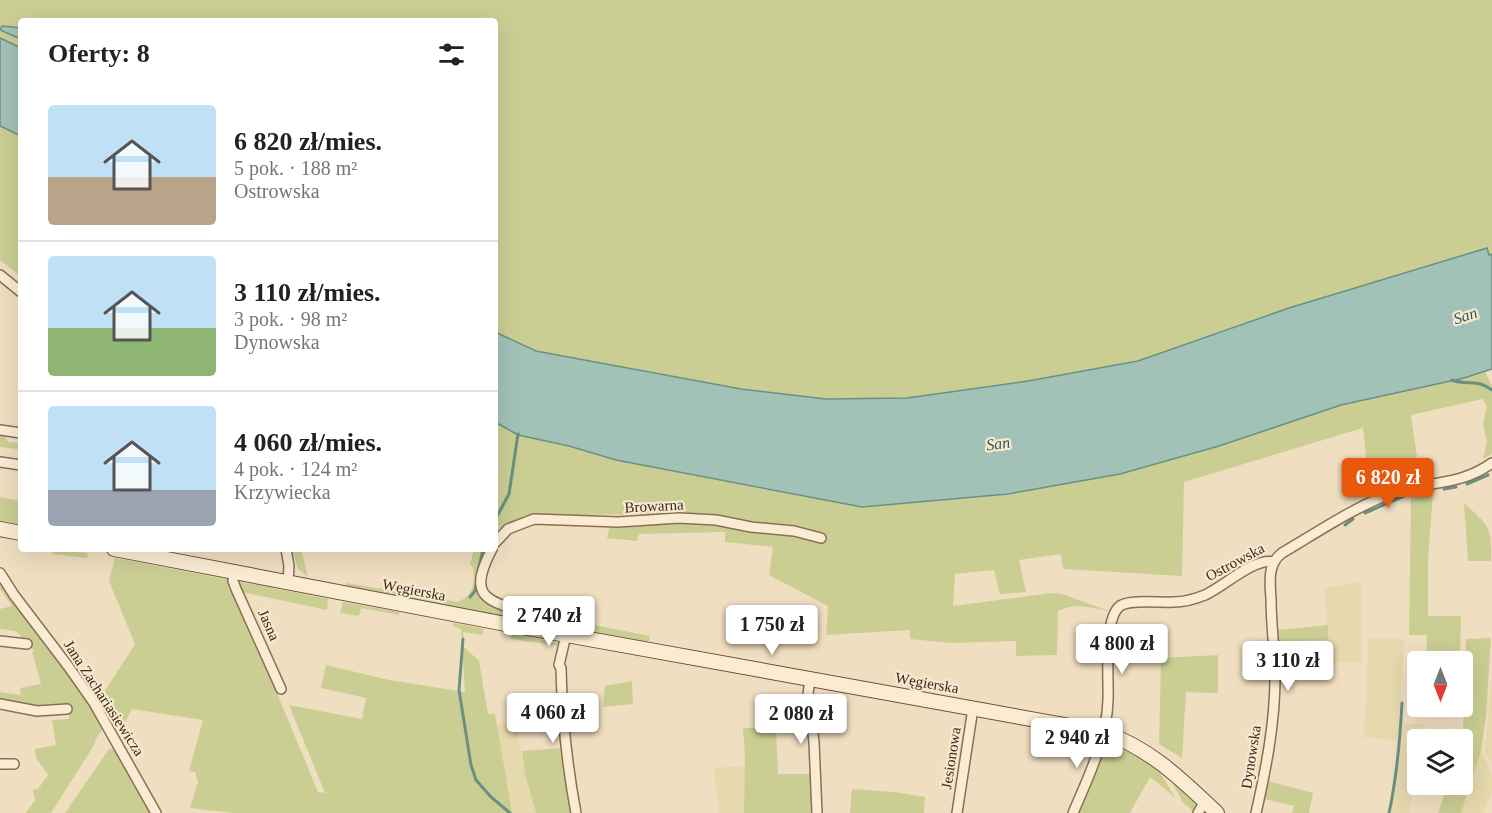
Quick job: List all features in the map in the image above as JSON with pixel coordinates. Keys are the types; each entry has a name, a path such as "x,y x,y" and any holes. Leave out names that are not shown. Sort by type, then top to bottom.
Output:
{"main road":[{"path":"0,529 18,532"},
{"name":"Węgierska","path":"130,552 560,634 1103,732 1151,755 1202,807 1217,813"}],"street":[{"path":"0,275 18,290"},
{"path":"0,430 18,433"},
{"path":"0,462 18,465"},
{"name":"Ostrowska","path":"1103,732 1108,703 1108,641 1116,610 1127,604 1189,600 1220,587 1257,564 1265,561 1273,562 1282,553 1357,509 1386,495 1406,489 1458,481 1492,464"},
{"name":"Browarna","path":"498,540 508,529 534,519 618,522 679,518 716,520 750,527 794,531 821,538"},
{"path":"287,552 288,582"},
{"path":"491,552 480,574 482,593 490,600 550,626 560,634 559,665 562,706 576,813"},
{"name":"Dynowska","path":"1256,813 1269,749 1275,693 1270,591 1273,562"},
{"name":"Jasna","path":"234,571 233,581 236,589 281,690"},
{"name":"Jana Zachariasiewicza","path":"0,573 94,703 156,813"},
{"path":"0,641 27,644"},
{"path":"810,679 808,694 814,742 817,813"},
{"path":"0,704 37,711 67,709"},
{"name":"Jesionowa","path":"957,813 973,708"},
{"path":"1073,813 1093,766 1103,732"},
{"path":"0,764 14,764"}],"shaded area":[{"path":"1361,581 1362,662 1328,662 1325,588"},
{"path":"1368,638 1404,639 1398,741 1363,737"},
{"path":"1492,674 1492,765 1485,752"},
{"path":"516,723 525,774 536,813 512,813 496,724"},
{"path":"1401,724 1424,724 1423,729 1407,729 1407,795 1412,795 1409,813 1390,813 1395,793"},
{"path":"1481,751 1492,774 1492,793 1483,813 1461,813 1467,795 1473,795 1473,776"},
{"path":"745,766 744,813 719,813 714,768"}],"green space":[{"path":"0,0 1492,0 1492,254 1489,255 1487,249 1289,308 1138,361 1028,381 907,398 826,399 741,389 536,351 498,333 498,18 18,18 18,28 3,26 1,30 18,38 18,47 0,38"},
{"path":"0,126 18,135 18,275 0,260"},
{"path":"1485,372 1492,385 1492,454 1483,459 1487,442 1483,424 1487,406 1483,399 1411,415 1417,457 1367,466 1363,428 1184,482 1182,576 1063,569 1061,554 1019,560 1026,592 1000,594 994,570 955,574 953,606 1051,593 1062,594 1112,612 1078,606 1058,611 1057,655 1016,656 1016,641 952,643 910,639 910,630 826,635 828,606 769,575 773,547 725,542 725,532 639,534 637,541 607,538 610,526 615,524 702,522 725,524 725,516 699,513 534,516 507,525 498,532 498,424 518,435 569,446 616,460 862,507 1007,494 1119,474 1219,446 1341,405"},
{"path":"0,434 5,436 8,442 18,443 18,449 0,447"},
{"path":"1433,493 1428,560 1428,616 1461,616 1460,651 1426,651 1427,635 1409,635 1411,498"},
{"path":"0,497 18,500 18,524 0,521"},
{"path":"1464,503 1484,522 1487,528 1491,540 1491,561 1468,561"},
{"path":"52,552 78,552 87,553 88,558 52,554"},
{"path":"293,552 302,552 308,577 298,569"},
{"path":"473,552 485,552 475,577 481,596 541,624 344,586 347,583 458,602 467,596 472,588 474,573 470,565"},
{"path":"115,558 230,580 318,792 325,793 289,705 362,719 366,698 321,688 326,665 389,680 465,692 461,629 453,626 453,623 484,629 482,635 463,632 464,647 479,661 488,714 495,714 512,813 234,813 190,808 198,782 195,772 189,771 203,720 132,709 121,730 113,729 98,702 135,644 109,581"},
{"path":"0,578 76,682 103,729 51,813 26,813 35,800 33,790 38,789 48,775 36,758 35,749 56,745 52,720 69,719 69,706 30,707 0,700 0,692 21,695 20,688 41,684 32,651 35,651 16,631 0,629 0,609 12,606 0,589"},
{"path":"236,581 328,599 327,610 242,592"},
{"path":"343,602 399,612 399,615 361,608 359,616 340,613"},
{"path":"528,612 650,636 648,643 560,628"},
{"path":"1328,625 1328,640 1278,641 1277,630"},
{"path":"512,634 559,643 560,646 511,639"},
{"path":"1491,638 1486,716 1481,751 1473,776 1473,729 1463,729 1463,717 1473,717 1473,651 1466,651 1466,639"},
{"path":"1218,655 1218,693 1186,692 1182,758 1159,744 1161,658"},
{"path":"632,681 633,704 603,707 605,686"},
{"path":"743,728 776,728 778,774 812,774 812,813 744,813"},
{"path":"1106,743 1137,755 1159,771 1175,797 1150,777 1130,813 1078,813 1099,755"},
{"path":"564,748 573,813 536,813 525,774 522,751"},
{"path":"109,749 116,749 151,813 65,813"},
{"path":"1171,780 1199,807 1195,812 1183,803"},
{"path":"1268,781 1313,793 1309,813 1292,813 1294,806 1264,799"},
{"path":"852,789 925,797 924,813 850,813"},
{"path":"1444,795 1467,795 1461,813 1438,813"}],"water":[{"path":"2,26 18,28 18,38 0,30"},
{"path":"0,38 18,47 18,135 0,126"},
{"name":"San","path":"1487,248 1489,255 1492,254 1492,369 1464,378 1341,405 1219,446 1120,474 1008,494 862,507 616,460 569,446 518,435 498,424 498,333 536,351 741,389 826,399 907,398 1028,381 1138,361 1289,308"}],"waterway":[{"path":"1452,380 1482,384 1492,390"},
{"path":"498,514 509,494 518,434"},
{"path":"1467,484 1488,475"},
{"path":"1444,489 1456,487"},
{"path":"1413,494 1428,491"},
{"path":"1365,513 1404,496"},
{"path":"1345,525 1353,519"},
{"path":"478,572 482,552"},
{"path":"470,597 475,591 477,579"},
{"path":"463,639 459,690 471,765 476,780 510,813"},
{"path":"1389,813 1398,758 1402,703"}]}
